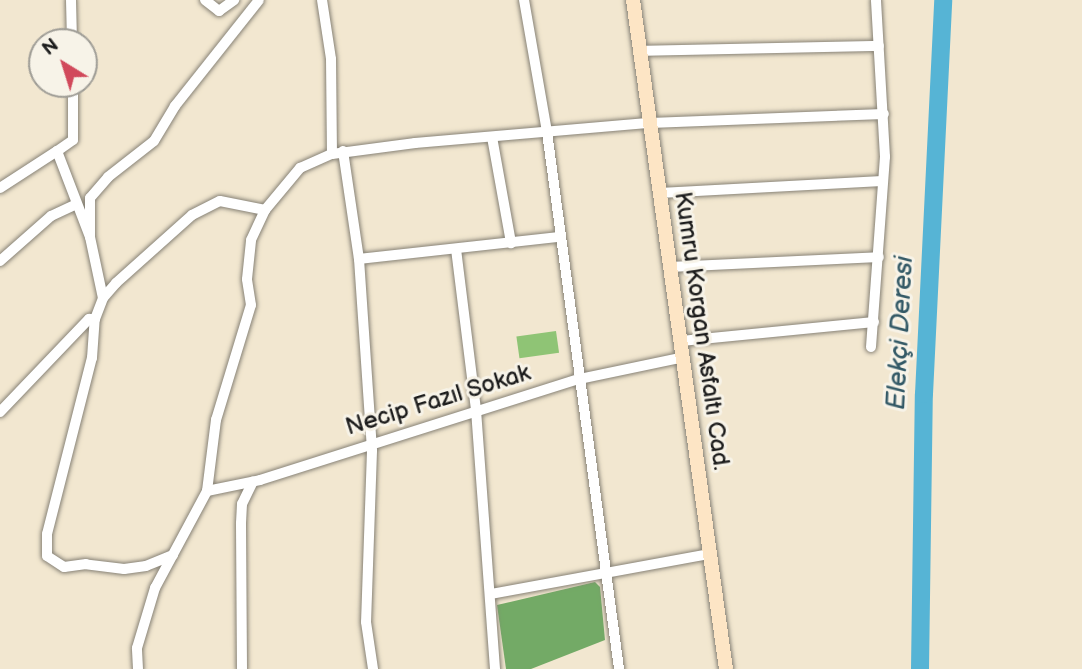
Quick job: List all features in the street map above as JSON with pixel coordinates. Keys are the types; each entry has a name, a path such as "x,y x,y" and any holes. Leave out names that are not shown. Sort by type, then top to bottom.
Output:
{"main road":[{"name":"Kumru Korgan Asfaltı Cad.","path":"633,0 726,669"}],"street":[{"path":"71,0 72,28"},
{"path":"205,0 219,11 234,0"},
{"path":"103,298 90,237 90,198 108,177 154,141 175,106 259,0"},
{"path":"321,0 331,59 332,154"},
{"path":"524,0 547,132 619,669"},
{"path":"872,346 879,257 884,114 876,0"},
{"path":"639,51 879,46"},
{"path":"0,188 73,140 73,98"},
{"path":"138,669 143,619 207,491 216,420 251,305 247,279 251,240 265,210 300,168 343,151 492,137 650,124 884,114"},
{"path":"492,137 511,243"},
{"path":"57,151 75,205 90,237"},
{"path":"343,151 359,259 370,443 366,622 373,669"},
{"path":"660,193 881,181"},
{"path":"173,555 124,569 86,564 64,567 47,556 47,534 92,358 95,318 103,298 192,215 209,204 232,201 265,210"},
{"path":"0,261 51,216 75,205"},
{"path":"359,259 559,237"},
{"path":"456,249 476,410 491,594 494,669"},
{"path":"669,267 879,257"},
{"path":"0,412 63,345 95,318"},
{"path":"681,341 874,322"},
{"name":"Necip Fazıl Sokak","path":"207,491 253,481 579,379 684,357"},
{"path":"242,669 242,505 253,481"},
{"path":"491,594 710,554"}],"green space":[{"path":"556,331 559,353 519,358 516,337"},
{"path":"595,582 600,587 605,640 531,669 506,669 497,605"}],"waterway":[{"name":"Elekçi Deresi","path":"920,669 924,394 943,0"}]}
